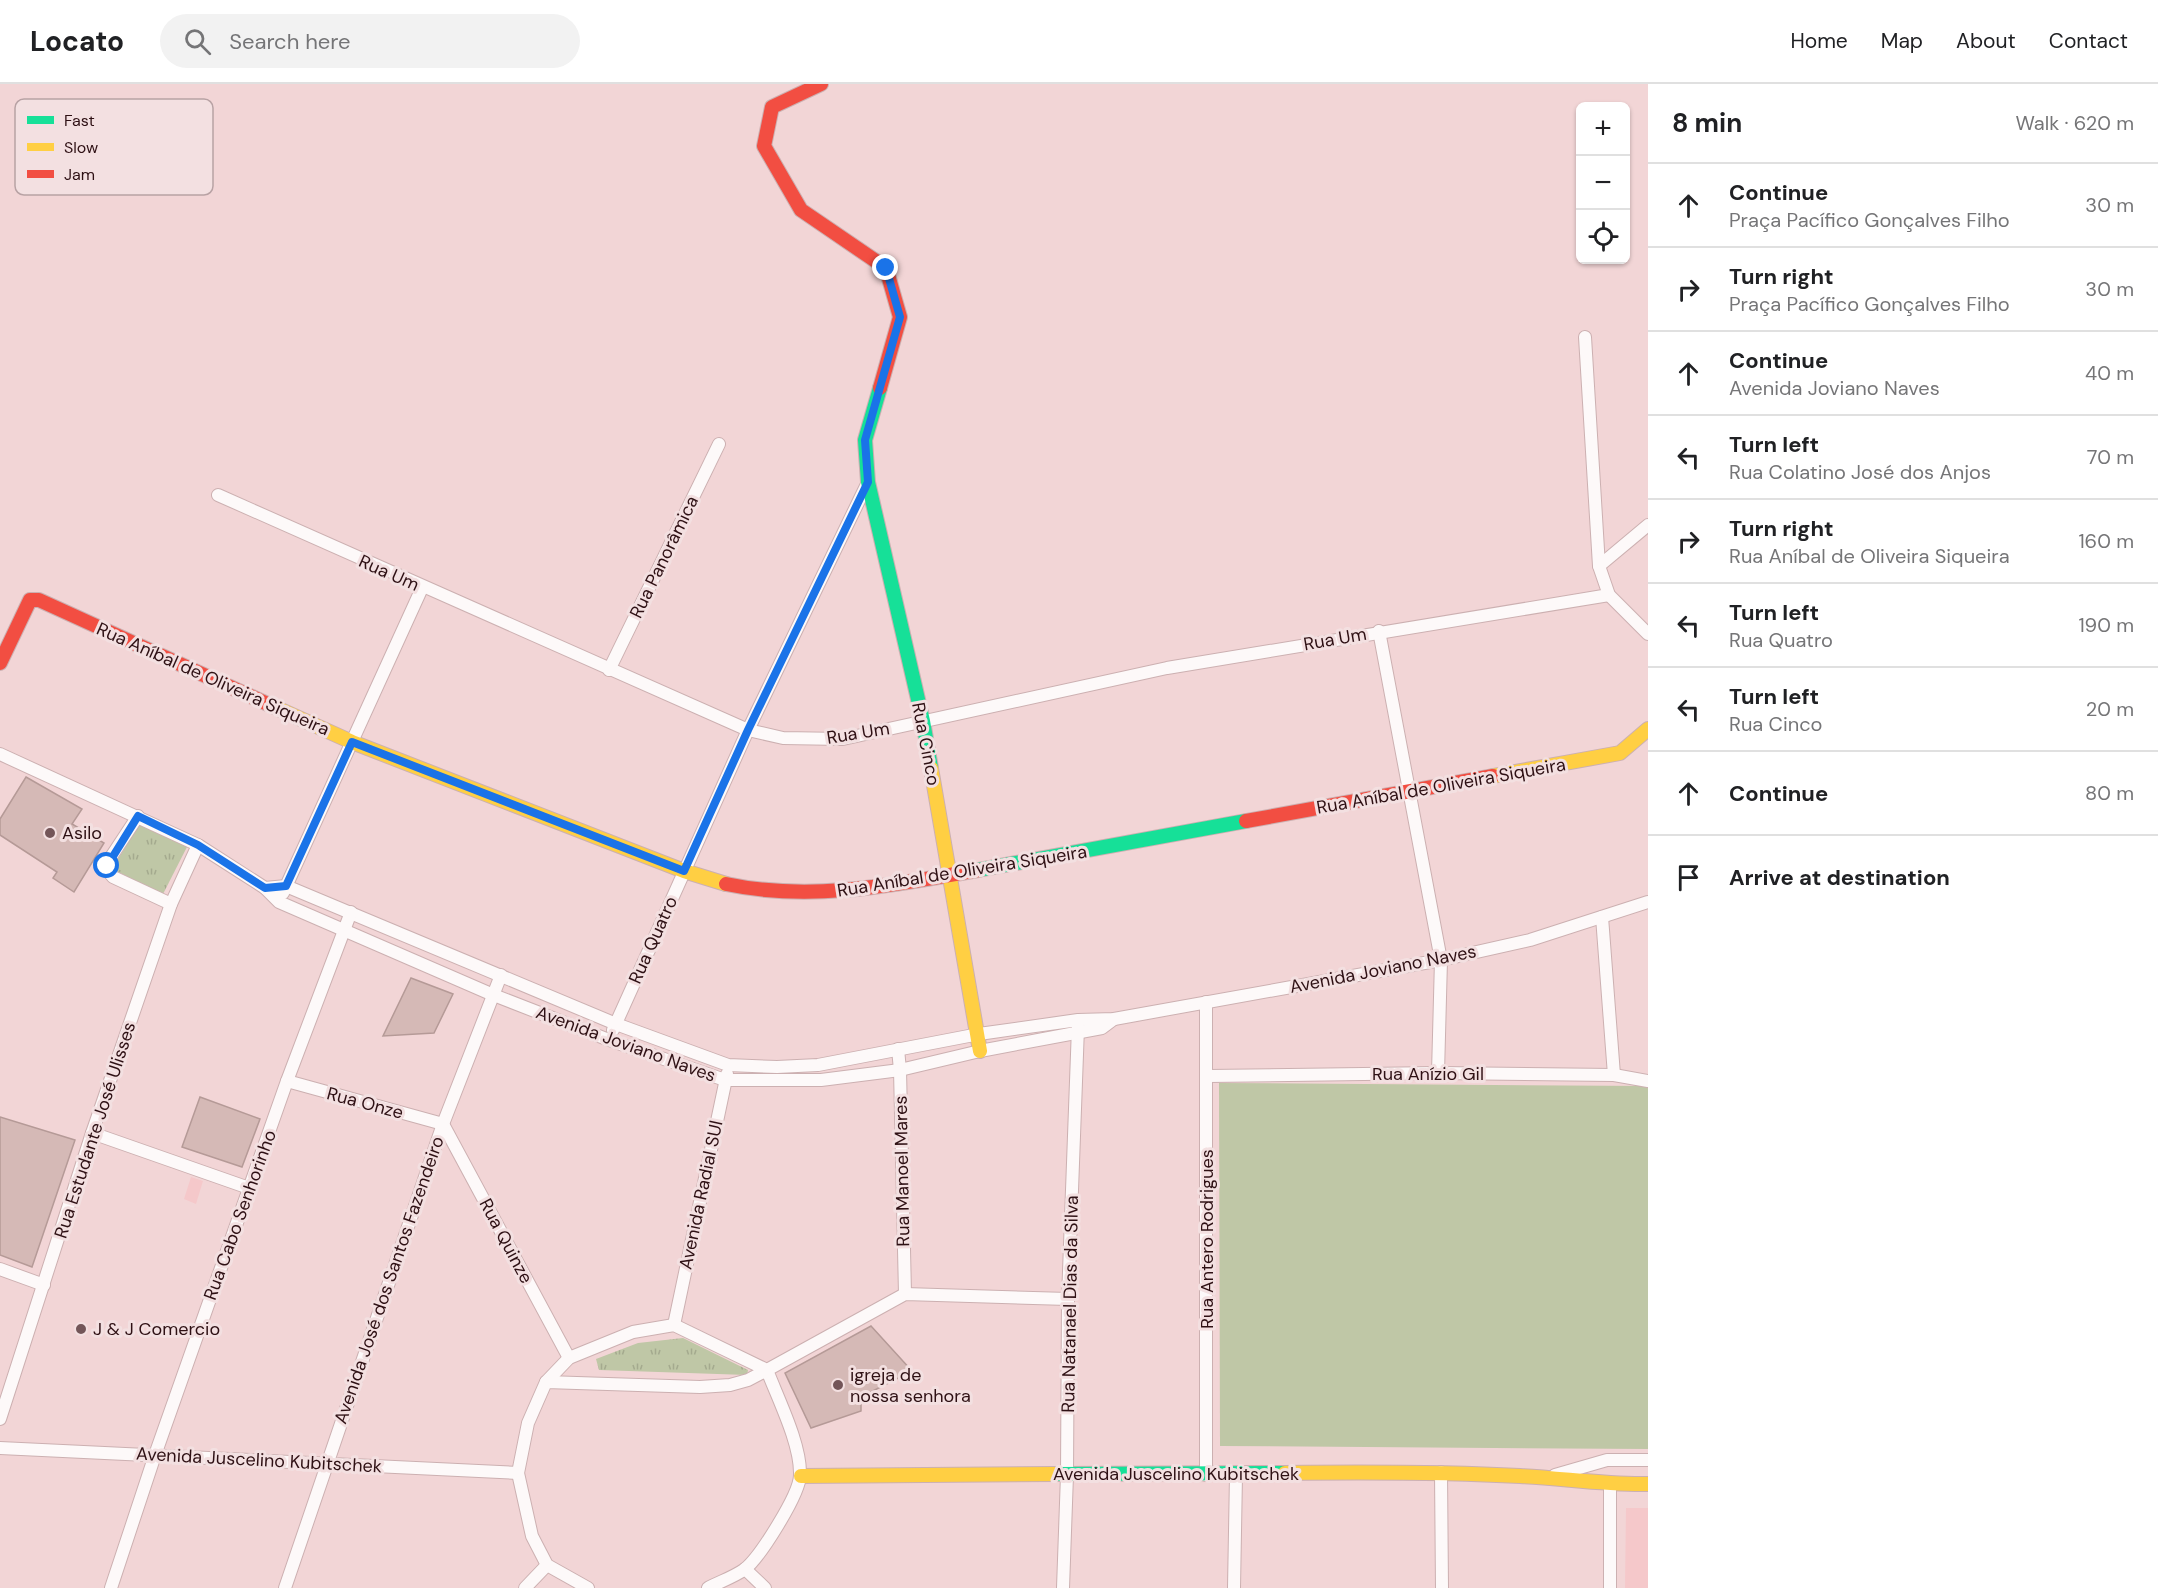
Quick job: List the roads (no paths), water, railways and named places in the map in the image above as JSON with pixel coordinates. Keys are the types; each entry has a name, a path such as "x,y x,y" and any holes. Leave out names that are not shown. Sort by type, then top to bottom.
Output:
{"street":[{"name":"Rua Cinco","path":"821,84 772,107 764,146 801,210 886,268 900,317 865,440 868,482 923,721 981,1051"},
{"path":"1585,337 1599,566 1609,595 1648,634"},
{"name":"Rua Panorâmica","path":"609,670 719,444"},
{"name":"Rua Quatro","path":"609,1040 748,730 868,482"},
{"name":"Rua Um","path":"218,495 422,588 748,730 783,738 843,739 1167,668 1379,631 1609,595"},
{"path":"1599,566 1648,525"},
{"path":"279,902 422,588"},
{"name":"Rua Aníbal de Oliveira Siqueira","path":"0,663 30,600 45,603 352,742 715,883 750,891 802,895 858,891 1620,753 1648,729"},
{"path":"1379,631 1441,960 1438,1073"},
{"name":"Avenida Joviano Naves","path":"0,754 198,845 265,888 279,902 492,994 609,1040 725,1080 821,1080 900,1070 981,1051 1101,1028 1114,1019"},
{"path":"138,816 109,860 106,869 113,877 171,904"},
{"name":"Rua Estudante José Ulisses","path":"0,1419 92,1133 171,904 198,845"},
{"name":"Avenida Joviano Naves","path":"265,888 286,886 616,1024 728,1065 777,1067 818,1065 979,1034 1077,1020 1114,1019 1441,960 1530,940 1648,902"},
{"name":"Rua Cabo Senhorinho","path":"111,1588 249,1188 351,912"},
{"path":"1602,917 1614,1075"},
{"name":"Avenida José dos Santos Fazendeiro","path":"285,1588 442,1124 501,975"},
{"name":"Rua Antero Rodrigues","path":"1206,1002 1208,1076 1206,1475"},
{"name":"Rua Natanael Dias da Silva","path":"1063,1588 1067,1475 1068,1299 1079,1033 1077,1020"},
{"name":"Rua Manoel Mares","path":"898,1049 905,1294"},
{"name":"Avenida Radial SUl","path":"674,1325 728,1065"},
{"name":"Rua Anízio Gil","path":"1208,1076 1438,1073 1614,1075 1648,1081"},
{"name":"Rua Onze","path":"287,1081 442,1124"},
{"name":"Rua Quinze","path":"442,1124 569,1358"},
{"path":"92,1133 249,1188"},
{"path":"0,1269 44,1286"},
{"path":"546,1382 730,1385 748,1380 905,1294 1068,1299"},
{"path":"588,1588 548,1564 532,1536 518,1473 528,1423 546,1382 569,1358 633,1332 674,1325 767,1370 796,1449 801,1476 785,1513 765,1546 745,1569 708,1588"},
{"name":"Avenida Juscelino Kubitschek","path":"0,1448 518,1473"},
{"name":"Avenida Juscelino Kubitschek","path":"1551,1477 1607,1460 1648,1460"},
{"path":"1441,1472 1442,1588"},
{"name":"Avenida Juscelino Kubitschek","path":"801,1476 1441,1472 1551,1477 1610,1485 1648,1484"},
{"path":"1234,1588 1236,1475"},
{"path":"1610,1485 1610,1588"},
{"path":"525,1588 548,1564"},
{"path":"745,1569 765,1588"}],"place":[{"name":"Asilo","path":"50,833"},
{"name":"J & J Comercio","path":"81,1329"},
{"name":"igreja de nossa senhora","path":"838,1385"}]}
